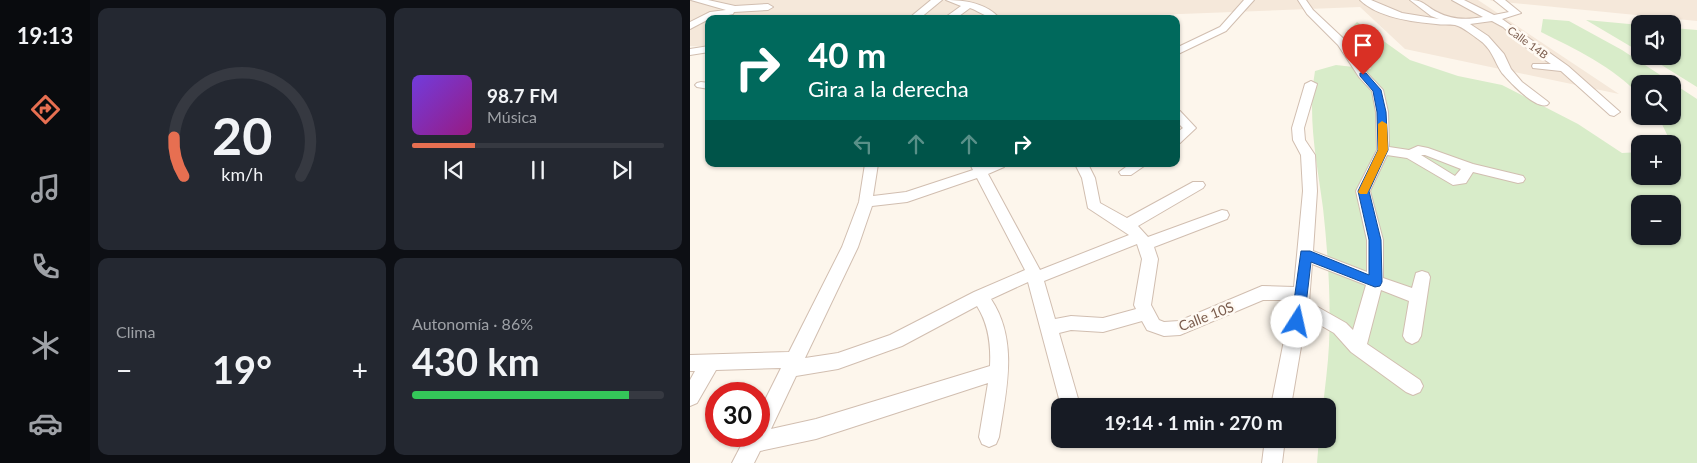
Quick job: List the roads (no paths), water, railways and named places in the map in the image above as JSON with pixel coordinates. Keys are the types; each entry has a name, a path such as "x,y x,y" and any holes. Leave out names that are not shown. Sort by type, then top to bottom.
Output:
{"street":[{"path":"696,0 735,9 768,7"},
{"path":"761,15 775,0"},
{"path":"918,15 937,0"},
{"path":"950,0 993,15"},
{"path":"1180,50 1222,30 1234,20 1244,3 1250,0"},
{"path":"1302,0 1306,3 1310,12 1320,19 1342,43 1363,75 1377,90 1382,112 1383,150 1363,191 1375,240 1375,282 1357,347"},
{"path":"1364,0 1385,10 1410,17 1433,22 1458,23 1516,13 1499,0"},
{"path":"1414,0 1434,14 1473,29 1500,56 1506,70 1518,84 1543,103"},
{"name":"Calle 14B","path":"1457,0 1506,25 1531,46 1564,68 1614,112"},
{"path":"954,15 968,6"},
{"path":"712,15 754,9"},
{"path":"690,26 705,18"},
{"path":"690,52 705,50"},
{"path":"1537,66 1564,68"},
{"path":"1282,398 1301,300 1306,255 1310,192 1308,155 1299,140 1298,128 1311,84"},
{"path":"1180,118 1190,128 1180,137"},
{"path":"1383,150 1411,154 1453,181 1461,180 1469,167"},
{"path":"1411,154 1418,150 1428,152 1469,167 1518,179"},
{"path":"770,409 850,247 866,202 870,167"},
{"path":"1049,328 1071,323 1109,324 1146,313 1142,304 1150,259 1143,240 1127,226 1093,205 1091,184 1087,171 1084,167"},
{"path":"1126,172 1135,167"},
{"path":"866,202 907,197 978,168 1035,275 1068,398"},
{"path":"1127,226 1198,185"},
{"path":"690,363 793,364 838,361 896,341 980,297 1035,275 1222,215"},
{"path":"1306,255 1419,298"},
{"path":"1412,336 1422,277"},
{"name":"Calle 10S","path":"1146,313 1153,326 1180,328 1262,293 1301,300"},
{"path":"980,297 997,328 998,372 989,438"},
{"path":"1301,300 1340,328 1357,347 1413,386"},
{"path":"690,397 711,362"},
{"path":"770,435 816,429 998,372"},
{"path":"743,463 751,447"},
{"path":"1272,463 1274,448"}]}
